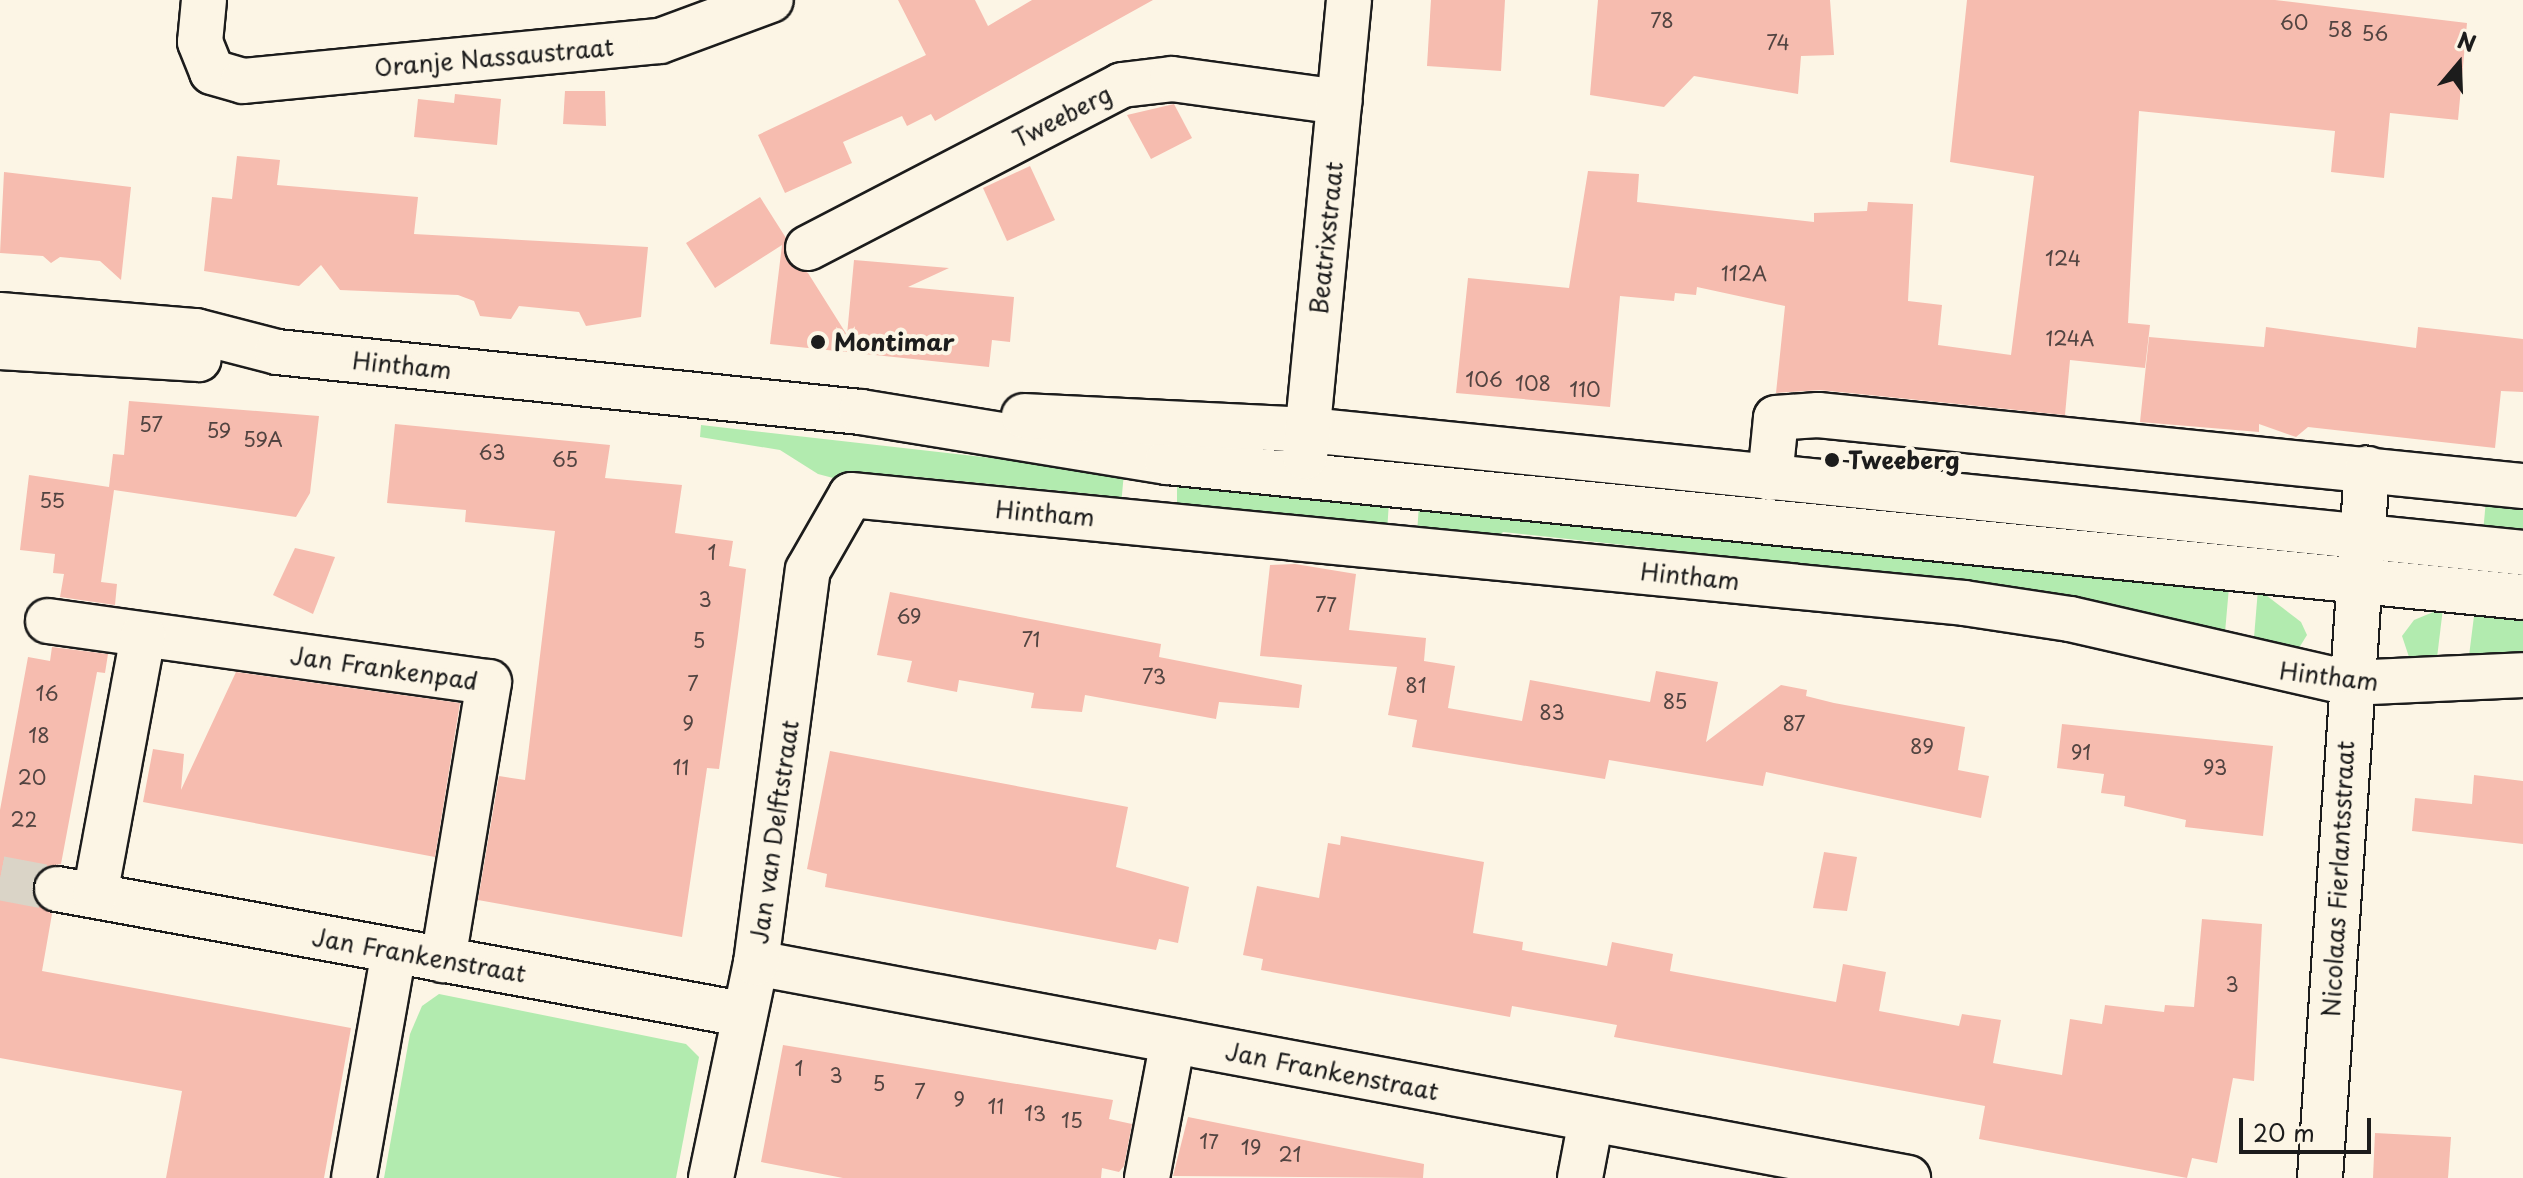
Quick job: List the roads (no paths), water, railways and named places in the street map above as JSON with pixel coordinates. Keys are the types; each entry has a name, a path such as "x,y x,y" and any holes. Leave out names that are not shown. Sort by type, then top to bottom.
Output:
{"street":[{"name":"Oranje Nassaustraat","path":"204,0 200,42 212,72 243,81 660,41 768,1"},
{"name":"Beatrixstraat","path":"1303,475 1349,0"},
{"name":"Tweeberg","path":"808,248 1122,85 1172,79 1339,102"},
{"name":"Hintham","path":"0,315 196,331 277,352 861,412 1167,462 2523,597"},
{"name":"Hintham","path":"0,347 195,360 277,352"},
{"name":"Hintham","path":"861,412 1308,430 2523,553"},
{"path":"1770,478 1776,418 1818,415 2523,486"},
{"path":"2360,580 2367,469"},
{"name":"Hintham","path":"851,495 1964,603 2070,619 2349,683 2523,675"},
{"name":"Jan van Delftstraat","path":"711,1178 742,1014 756,963 808,570 851,495"},
{"name":"Nicolaas Fierlantsstraat","path":"2320,1178 2349,683 2360,580"},
{"name":"Jan Frankenpad","path":"48,621 489,682 443,960"},
{"name":"Jan Frankenstraat","path":"143,635 76,892 742,1014"},
{"path":"354,1178 394,951"},
{"name":"Jan Frankenstraat","path":"756,963 1908,1178"},
{"path":"1147,1178 1173,1041"},
{"path":"1580,1178 1591,1120"}],"tunnel":[{"path":"0,878 57,889"}],"place":[{"name":"Montimar","path":"818,342"},
{"name":"Tweeberg","path":"1832,460"}]}
